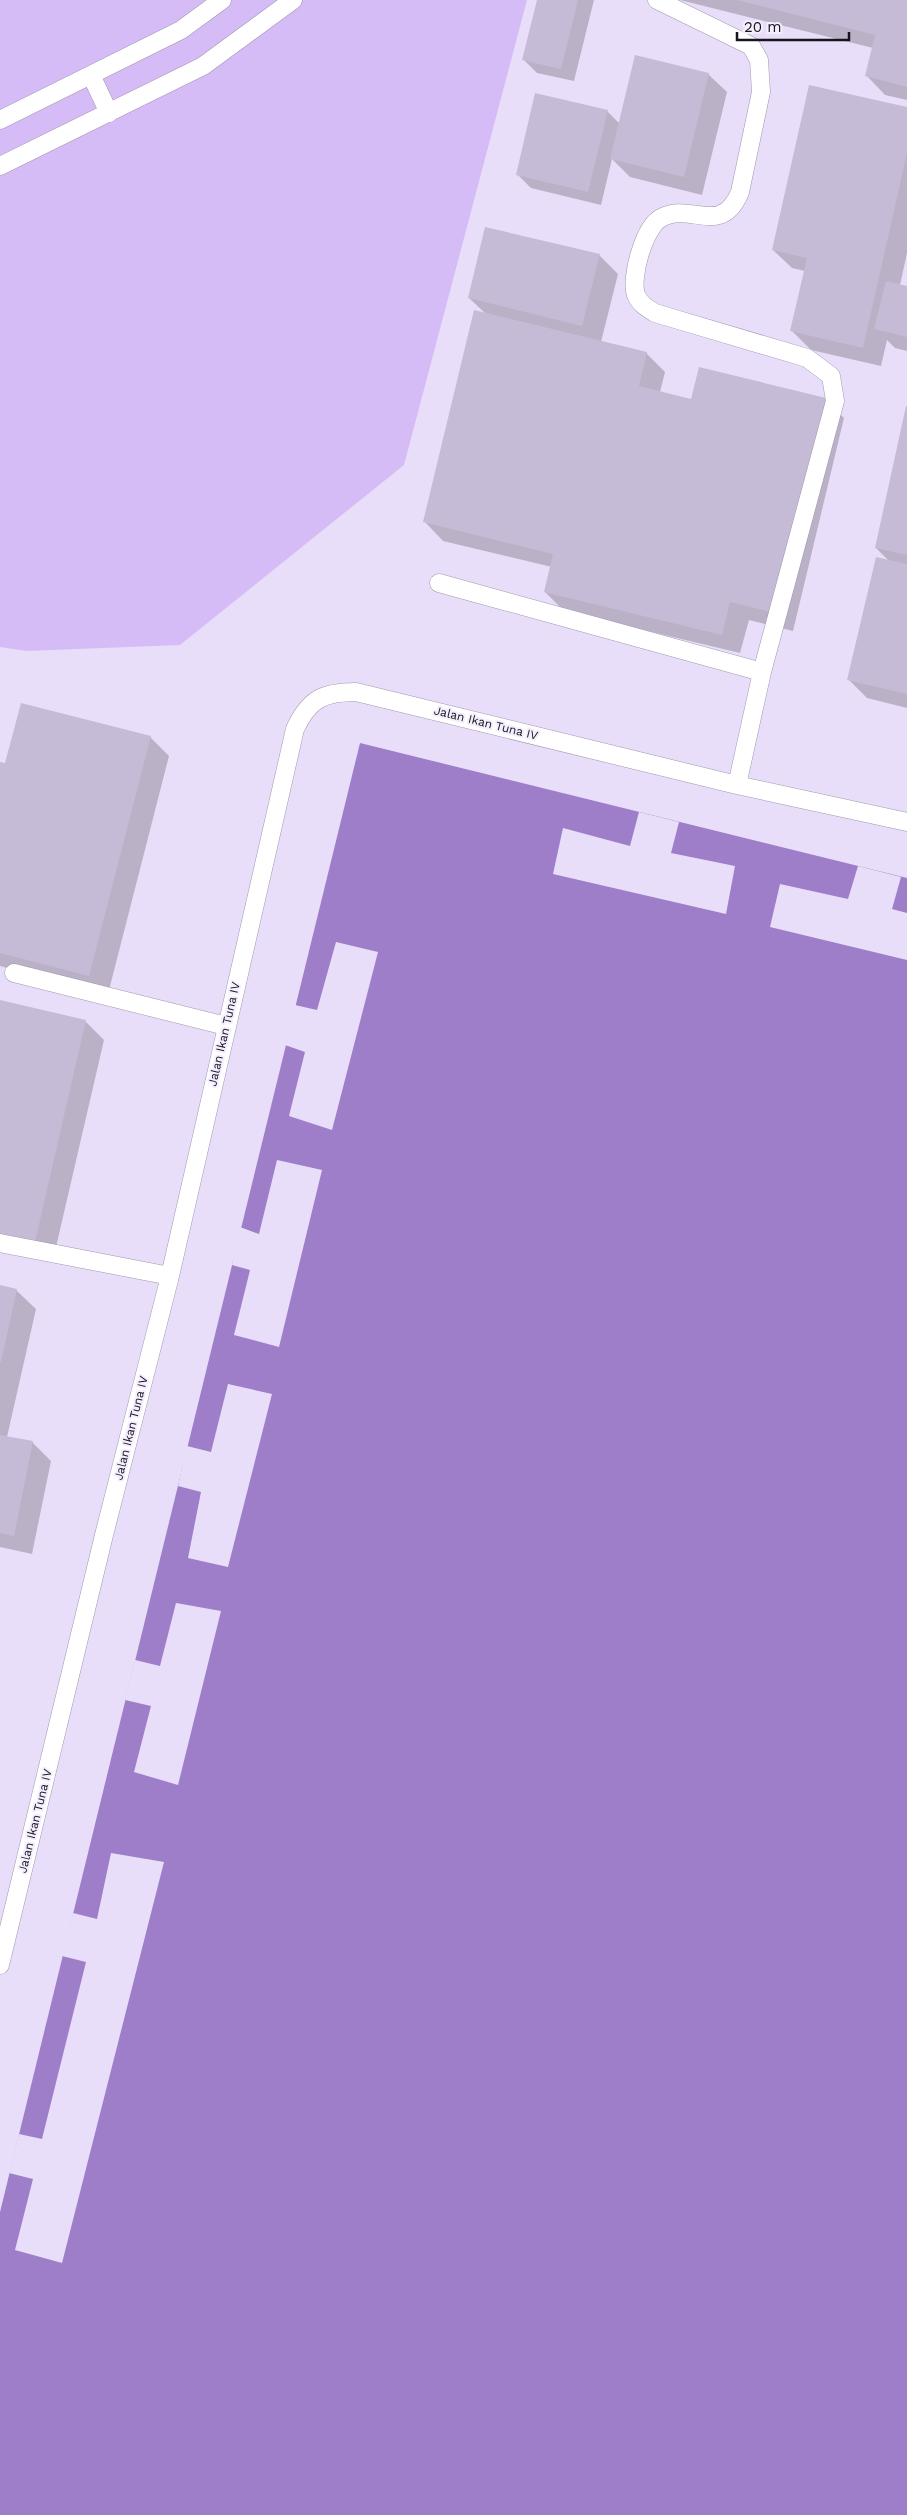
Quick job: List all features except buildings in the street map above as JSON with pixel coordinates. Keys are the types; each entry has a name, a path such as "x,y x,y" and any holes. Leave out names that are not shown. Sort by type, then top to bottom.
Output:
{"lane":[{"path":"0,120 181,30 222,0"},
{"path":"0,166 203,66 293,0"},
{"path":"657,0 751,46 758,60 761,92 740,192 736,202 729,211 721,215 672,214 661,218 654,224 643,244 634,285 636,296 642,304 655,312 807,358 831,376 835,401 762,672 737,784"},
{"path":"91,75 109,113"},
{"path":"439,583 762,672"},
{"name":"Jalan Ikan Tuna IV","path":"0,1965 102,1545 170,1276 295,729 304,711 317,698 337,692 356,692 737,784 907,822"},
{"path":"14,973 226,1026"},
{"path":"0,1243 170,1276"}],"shaded area":[{"path":"0,0 527,0 404,465 180,645 27,651 0,647"},
{"path":"360,743 907,878 907,2515 0,2515 0,2212"}],"pier":[{"path":"639,812 679,822 671,853 735,866 726,914 553,874 563,828 630,846"},
{"path":"858,866 901,877 892,909 907,913 907,960 770,927 780,884 848,899"},
{"path":"336,942 378,952 332,1130 289,1116 305,1052 285,1045 295,1005 317,1010"},
{"path":"277,1160 322,1170 279,1347 234,1335 250,1270 232,1265 240,1227 259,1234"},
{"path":"228,1384 272,1394 228,1567 188,1558 201,1492 178,1486 187,1446 211,1452"},
{"path":"176,1603 221,1611 178,1785 134,1772 151,1706 125,1700 135,1660 160,1666"},
{"path":"111,1853 164,1862 62,2263 15,2250 33,2179 9,2173 19,2134 42,2139 86,1962 62,1956 73,1913 97,1919"}]}
